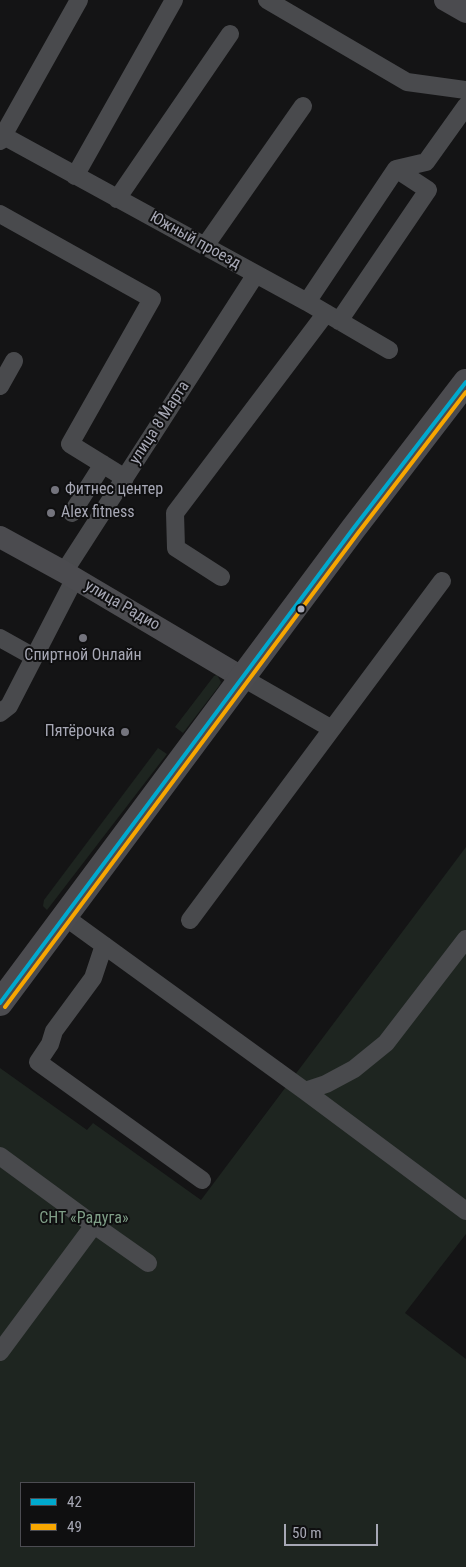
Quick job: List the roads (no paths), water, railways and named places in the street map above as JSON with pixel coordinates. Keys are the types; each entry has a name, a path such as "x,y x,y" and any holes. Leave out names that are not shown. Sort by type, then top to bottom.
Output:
{"highway":[{"path":"0,1003 353,529 466,382"}],"main road":[{"path":"445,0 466,12"},
{"name":"улица Радио","path":"0,537 70,575 243,678"}],"street":[{"path":"1,137 79,0"},
{"path":"75,176 174,0"},
{"path":"267,0 407,82 466,90"},
{"path":"118,198 230,34"},
{"path":"205,246 303,106"},
{"path":"307,302 396,169 426,162 466,106"},
{"name":"Южный проезд","path":"1,137 118,198 390,350"},
{"path":"221,576 176,548 176,513 333,317 428,190 396,169"},
{"path":"0,214 152,299 70,444 125,478"},
{"name":"улица 8 Марта","path":"0,713 9,706 34,657 70,575 125,478 256,274"},
{"path":"0,386 14,361"},
{"path":"72,513 103,464"},
{"path":"190,920 442,581"},
{"path":"0,638 34,657"},
{"path":"243,678 332,729"},
{"path":"65,917 305,1091 466,1211"},
{"path":"305,1091 326,1084 354,1069 386,1043 466,939"},
{"path":"104,945 93,978 54,1031 50,1044 38,1062 202,1180"},
{"path":"0,1155 148,1263"},
{"path":"0,1352 94,1225"}],"place":[{"name":"Фитнес центер","path":"55,490"},
{"name":"Alex fitness","path":"51,513"},
{"name":"Спиртной Онлайн","path":"83,638"},
{"name":"Пятёрочка","path":"125,732"}],"park label":[{"name":"СНТ «Радуга»","path":"84,1219"}]}
